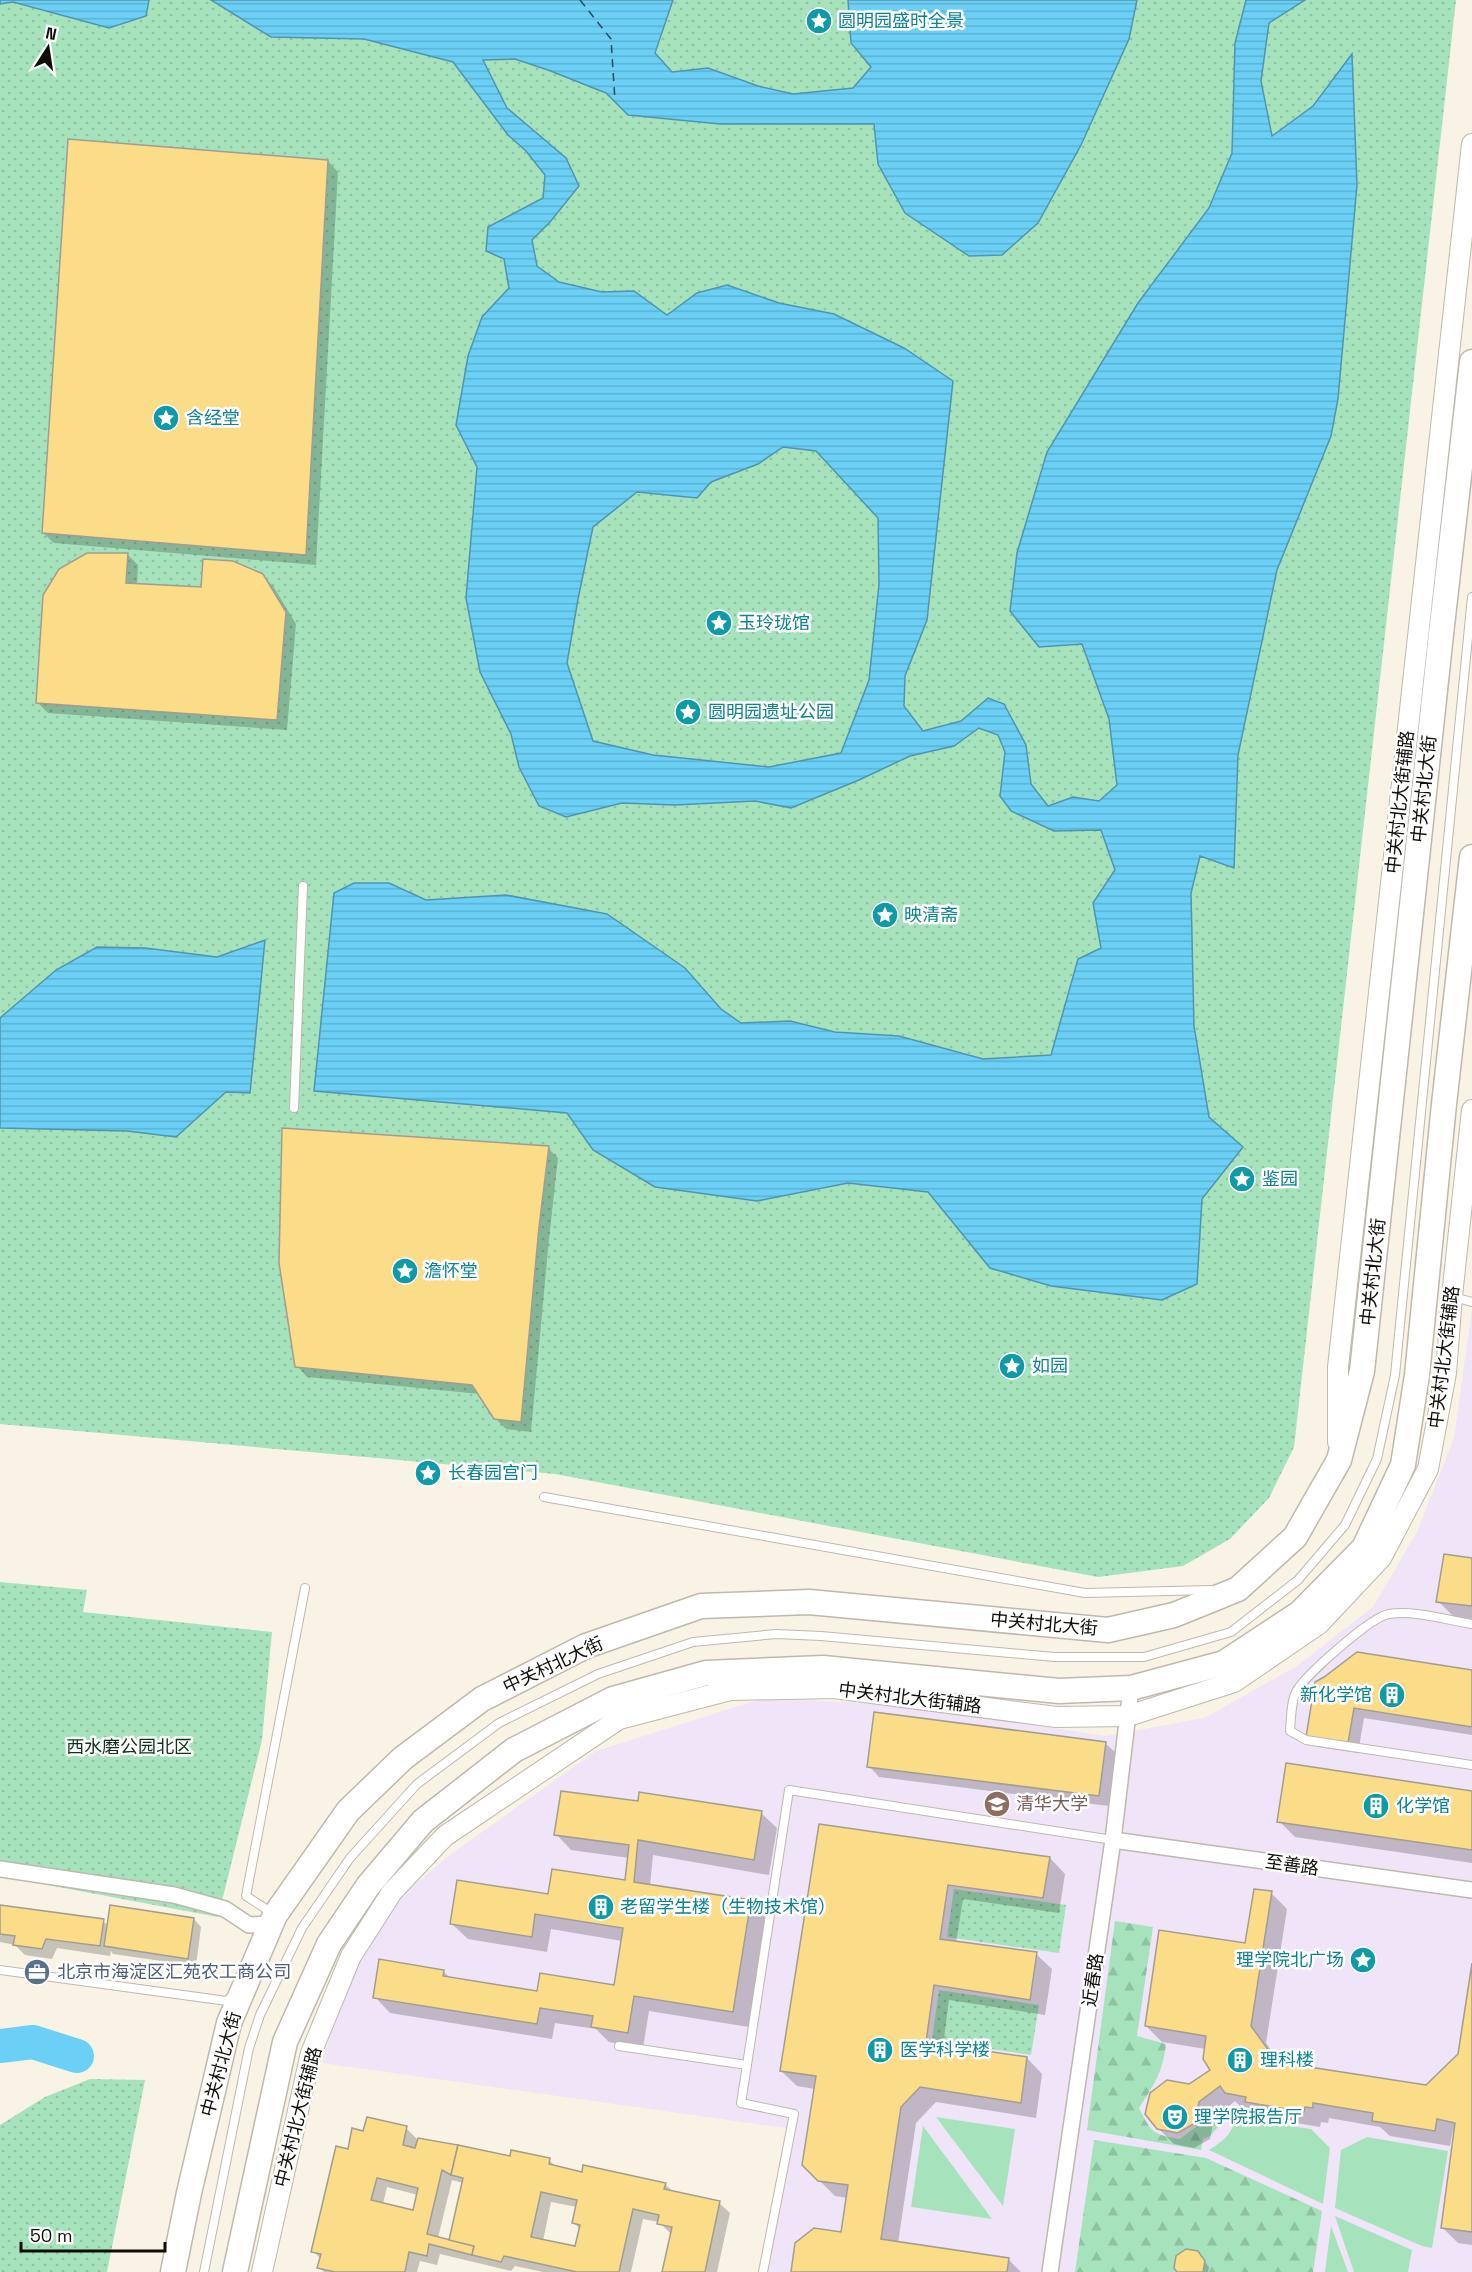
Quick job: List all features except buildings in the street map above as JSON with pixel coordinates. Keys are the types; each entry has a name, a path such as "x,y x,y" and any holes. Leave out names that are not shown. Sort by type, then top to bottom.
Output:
{"main road":[{"name":"中关村北大街","path":"173,2272 229,2023 273,1919 348,1811 404,1758 482,1699 586,1646 701,1606 809,1602 1108,1630 1174,1615 1238,1589 1295,1537 1339,1460 1362,1371 1472,362"},
{"path":"235,2272 285,2042 329,1944 368,1886 423,1821 514,1750 613,1700 706,1672 823,1668 1059,1691 1131,1688 1224,1663 1300,1612 1364,1548 1403,1465 1461,1107 1472,857"}],"street":[{"name":"中关村北大街辅路","path":"1339,1460 1338,1367 1472,144"},
{"name":"中关村北大街辅路","path":"262,2272 311,2053 351,1956 392,1892 445,1836 619,1719 730,1690 834,1688 1056,1717 1128,1716 1234,1682 1318,1624 1381,1558 1428,1469 1446,1373 1461,1107"},
{"name":"近春路","path":"1050,2272 1113,1840 1131,1688"},
{"name":"至善路","path":"1113,1840 1472,1890"},
{"path":"0,1869 174,1895 225,1909 249,1924 273,1919"}],"lane":[{"name":"中关村北大街","path":"204,2272 249,2048 260,2015 302,1928 350,1858 417,1784 500,1723 598,1674 693,1642 776,1634 1054,1656 1144,1657 1231,1632 1298,1580 1345,1525 1377,1459 1395,1375 1472,597"},
{"path":"294,1108 303,886"},
{"path":"1452,1296 1472,1302"},
{"path":"544,1497 1085,1593 1238,1589"},
{"path":"273,1919 246,1896 306,1588"},
{"path":"1472,1624 1411,1614 1387,1614 1371,1623 1307,1676 1295,1692 1290,1731 1306,1740 1472,1765"},
{"path":"763,2272 794,2114 741,2103 789,1790 1113,1840"},
{"path":"0,1970 226,2001 246,1983"},
{"path":"619,2046 747,2065"}],"shaded area":[{"name":"清华大学","path":"1472,1309 1472,2272 758,2272 786,2128 322,2063 350,1972 398,1899 447,1857 596,1751 764,1698 904,1705 1106,1736 1204,1718 1297,1666 1373,1607 1417,1532 1454,1438"}],"green space":[{"name":"圆明园遗址公园","path":"0,0 1456,0 1294,1447 1269,1498 1230,1539 1183,1566 1098,1577 555,1474 0,1424"},
{"name":"西水磨公园北区","path":"0,1582 87,1590 83,1612 272,1632 262,1740 218,1917 0,1876"},
{"path":"954,1889 1066,1905 1059,1953 947,1937"},
{"path":"1115,1921 1153,1927 1137,2036 1166,2044 1163,2063 1157,2078 1139,2108 1154,2131 1164,2136 1180,2139 1210,2116 1218,2127 1210,2136 1203,2139 1201,2150 1087,2130"},
{"path":"939,1990 1039,2005 1031,2055 932,2040"},
{"path":"90,2079 145,2080 107,2272 0,2272 0,2125 45,2097"},
{"path":"936,2117 1015,2129 1003,2206"},
{"path":"1235,2118 1311,2129 1330,2148 1323,2204 1209,2150 1226,2137 1232,2129"},
{"path":"923,2126 992,2219 911,2207"},
{"path":"1367,2137 1448,2151 1432,2248 1422,2246 1335,2208 1341,2150"},
{"path":"1094,2140 1206,2158 1322,2211 1313,2272 1075,2272"},
{"path":"1335,2216 1412,2250 1408,2272 1354,2272"},
{"path":"1331,2226 1348,2272 1325,2272"}],"water":[{"path":"0,0 149,0 146,16 109,28 13,2 0,4"},
{"path":"211,0 673,0 655,53 672,72 708,68 758,86 793,94 853,88 871,67 851,43 848,0 1137,0 1129,39 1081,145 1038,223 1002,255 969,256 905,213 878,164 874,124 720,124 628,115 606,93 548,70 515,59 483,60 507,108 566,158 579,186 532,240 537,266 559,282 602,292 634,291 667,315 697,293 727,285 779,303 834,314 904,348 953,381 927,620 905,676 904,706 923,731 961,721 988,698 1004,704 1026,745 1031,784 1048,806 1073,797 1099,801 1117,785 1109,719 1082,644 1039,647 1010,611 1017,553 1047,452 1138,303 1209,208 1232,153 1235,43 1246,0 1305,0 1269,23 1261,81 1272,136 1313,106 1352,54 1357,185 1338,399 1331,436 1277,570 1238,755 1234,868 1200,856 1191,893 1194,1026 1209,1117 1243,1147 1202,1199 1197,1284 1162,1300 1051,1286 990,1268 928,1192 848,1183 757,1201 655,1187 593,1150 567,1113 314,1091 334,893 354,883 389,883 426,900 506,895 607,914 685,968 721,1009 741,1023 790,1021 835,1032 899,1036 983,1059 1051,1055 1078,959 1101,948 1093,903 1115,870 1101,830 1054,831 1011,811 1000,796 1005,752 998,735 979,728 954,746 910,756 791,808 755,801 675,805 622,803 566,817 539,806 519,767 511,734 480,672 466,598 477,467 456,425 468,356 482,317 509,288 504,259 486,251 488,227 543,198 545,175 526,151 508,135 453,62 364,39 271,37","holes":["783,447 816,451 878,518 879,584 869,680 841,753 769,767 653,755 593,741 567,663 593,527 637,492 697,498 711,482 758,464"]},
{"path":"265,940 250,1093 226,1092 176,1137 127,1131 0,1128 0,1018 56,970 97,947 145,948 217,957"}],"waterway":[{"path":"0,2046 33,2042 77,2056"}],"ferry route":[{"path":"580,0 611,39 615,101"}],"place":[{"name":"圆明园盛时全景","path":"819,21"},
{"name":"含经堂","path":"166,418"},
{"name":"玉玲珑馆","path":"719,623"},
{"name":"圆明园遗址公园","path":"688,712"},
{"name":"映清斋","path":"885,915"},
{"name":"鉴园","path":"1242,1179"},
{"name":"澹怀堂","path":"405,1271"},
{"name":"如园","path":"1012,1366"},
{"name":"长春园宫门","path":"428,1473"},
{"name":"新化学馆","path":"1392,1695"},
{"name":"清华大学","path":"997,1804"},
{"name":"化学馆","path":"1376,1806"},
{"name":"老留学生楼（生物技术馆）","path":"601,1907"},
{"name":"理学院北广场","path":"1363,1960"},
{"name":"北京市海淀区汇苑农工商公司","path":"37,1972"},
{"name":"医学科学楼","path":"880,2050"},
{"name":"理科楼","path":"1240,2060"},
{"name":"理学院报告厅","path":"1175,2117"}]}
